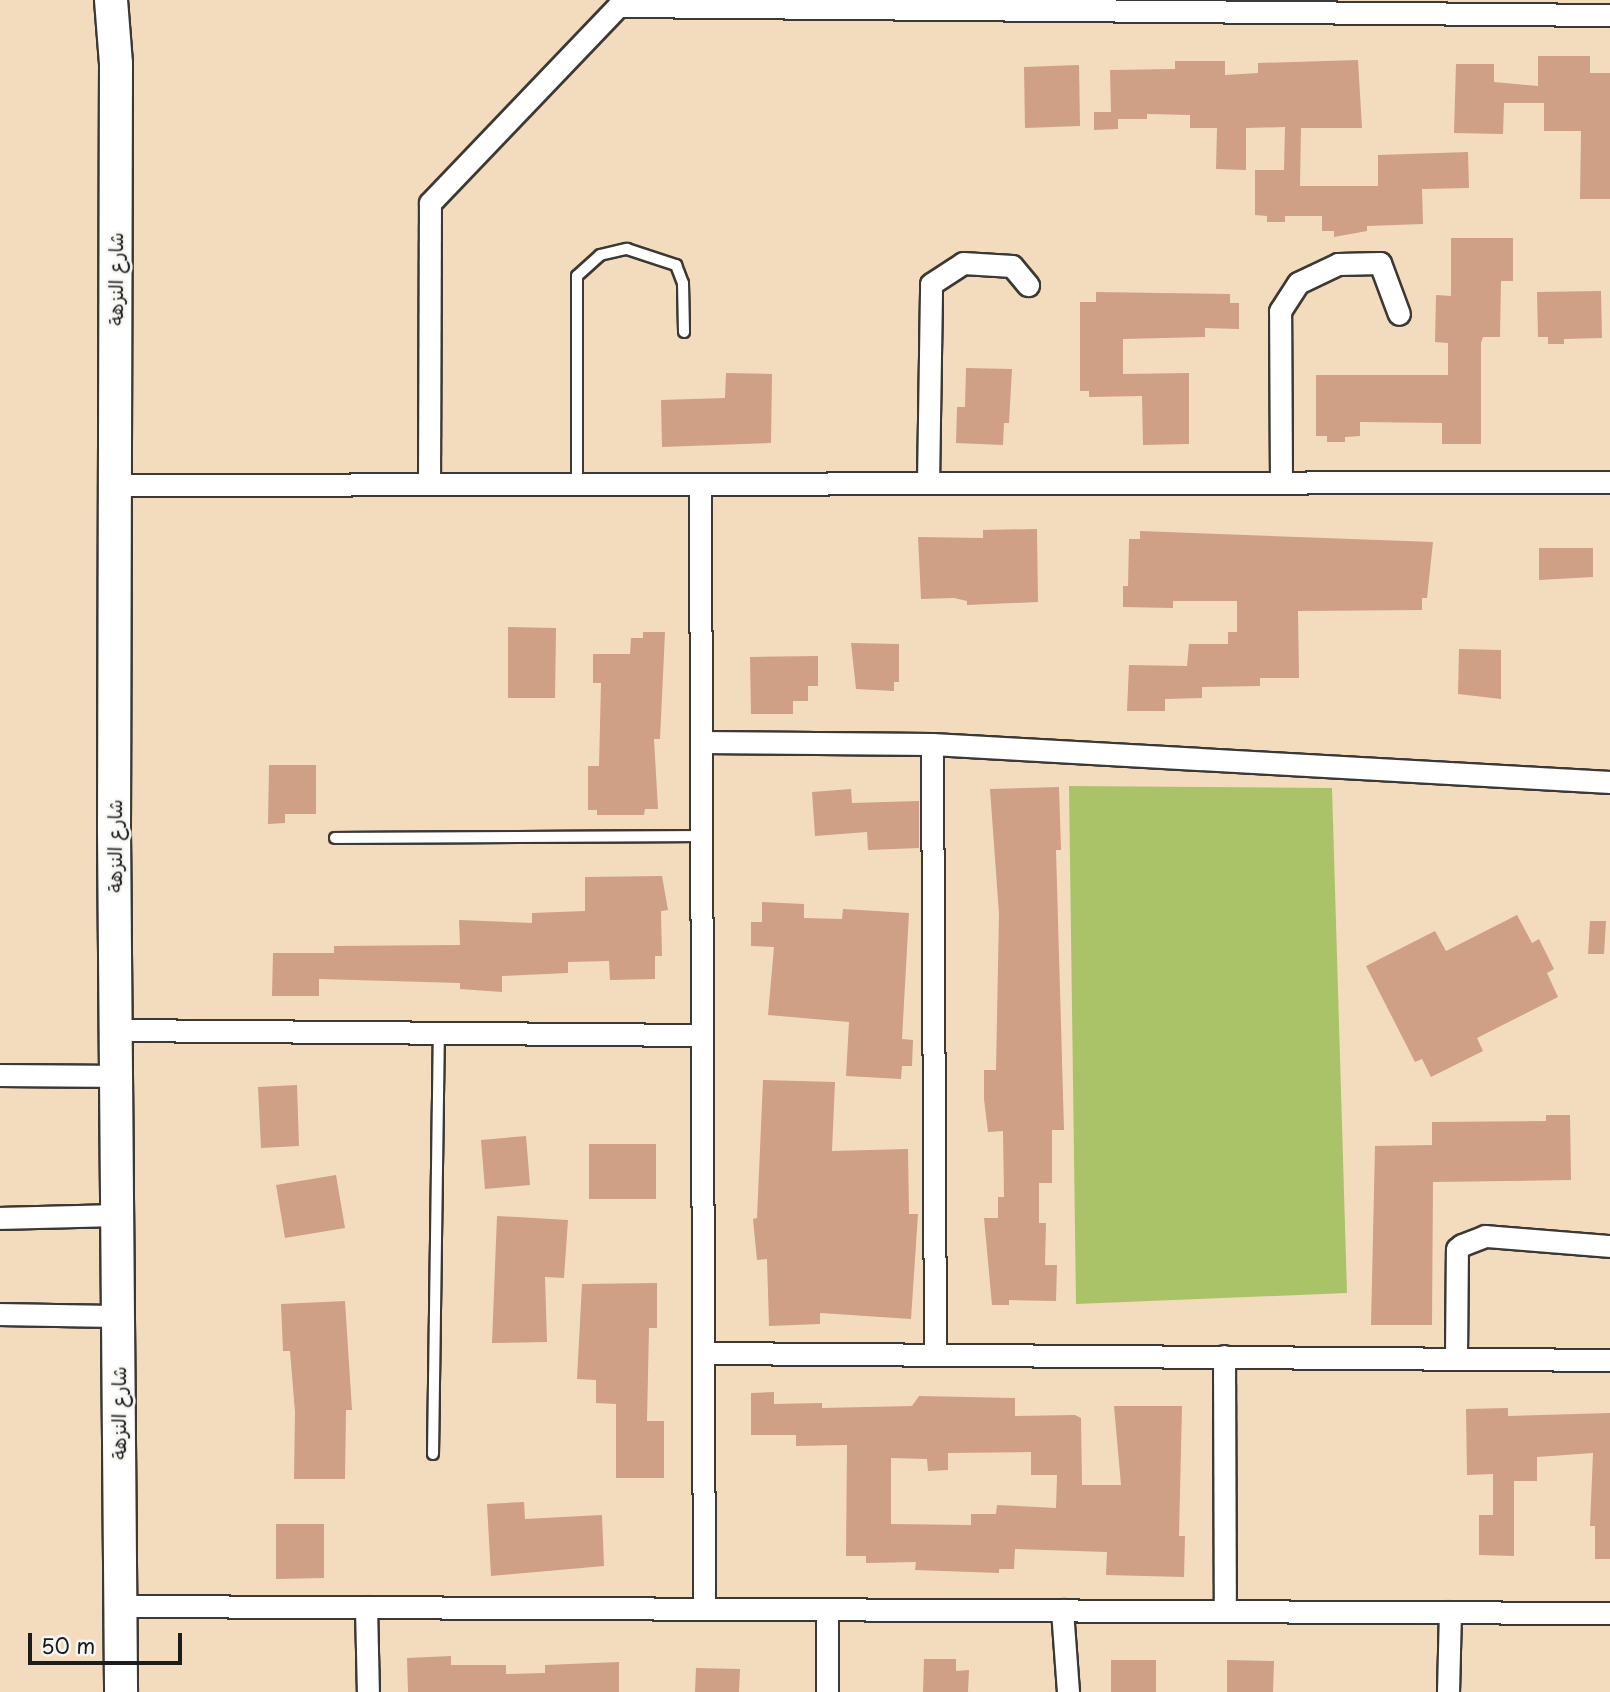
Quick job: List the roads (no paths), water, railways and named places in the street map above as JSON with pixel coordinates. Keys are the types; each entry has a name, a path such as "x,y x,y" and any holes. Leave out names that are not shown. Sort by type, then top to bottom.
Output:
{"main road":[{"name":"شارع النزهة","path":"111,0 116,64 116,1076 121,1692"}],"street":[{"path":"429,484 430,203 618,6 1015,5 1610,15"},
{"path":"1281,482 1280,311 1298,283 1338,264 1380,263 1399,314"},
{"path":"928,483 931,284 963,264 1012,265 1028,285"},
{"path":"117,485 1610,482"},
{"path":"700,484 706,1353 704,1608"},
{"path":"701,742 932,744 1610,782"},
{"path":"932,744 934,1353"},
{"path":"116,1030 702,1035"},
{"path":"0,1075 116,1076"},
{"path":"0,1218 117,1215"},
{"path":"1456,1357 1457,1249 1462,1245 1485,1236 1610,1246"},
{"path":"0,1314 118,1316"},
{"path":"706,1353 1610,1360"},
{"path":"1224,1356 1225,1611"},
{"path":"120,1606 1610,1613"},
{"path":"366,1607 368,1692"},
{"path":"827,1609 827,1692"},
{"path":"1062,1610 1068,1692"},
{"path":"1448,1692 1450,1612"}],"lane":[{"path":"577,484 577,276 600,255 627,249 676,265 684,283 684,332"},
{"path":"335,838 701,836"},
{"path":"433,1454 439,1032"}]}
